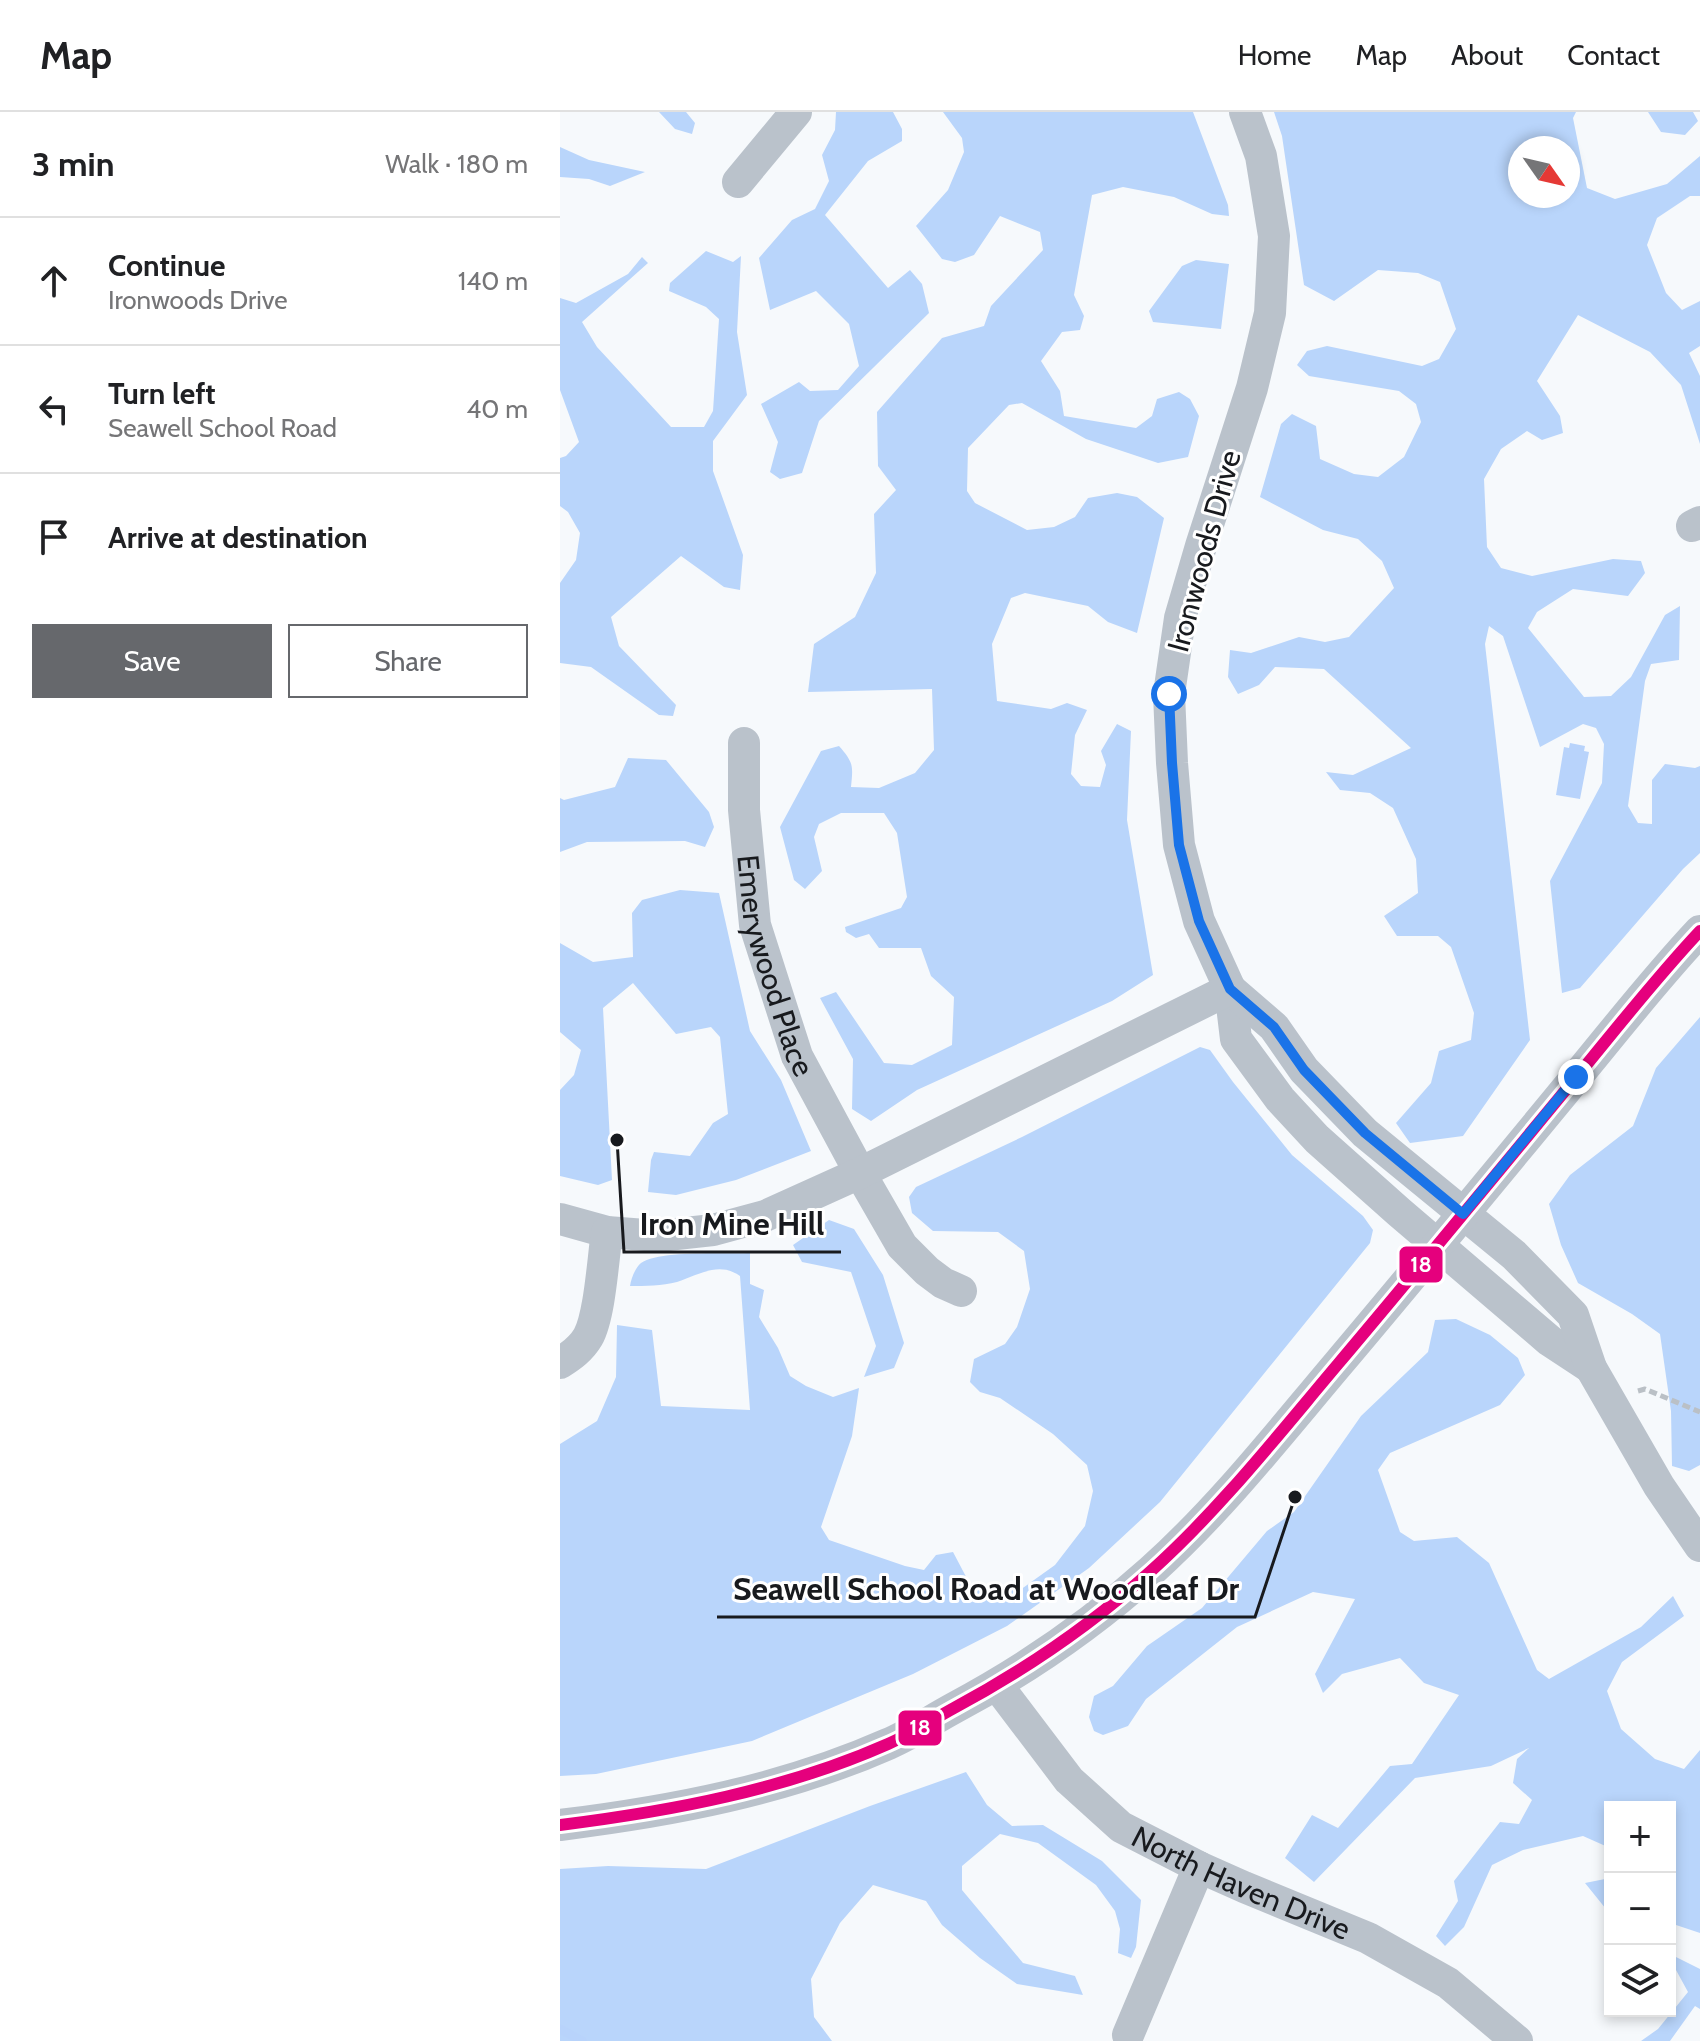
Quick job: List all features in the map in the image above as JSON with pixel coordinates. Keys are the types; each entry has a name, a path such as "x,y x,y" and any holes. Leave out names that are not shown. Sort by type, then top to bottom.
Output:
{"street":[{"path":"738,182 796,112"},
{"name":"Ironwoods Drive","path":"1245,112 1261,156 1274,236 1270,313 1252,388 1180,618 1169,694 1179,845 1199,921 1230,989 1236,1039 1280,1099 1317,1139 1399,1212 1550,1341 1591,1368"},
{"name":"Emerywood Place","path":"744,743 744,810 755,925 797,1056 902,1246 927,1271 961,1291"},
{"path":"560,1825 680,1807 733,1795 808,1775 891,1743 997,1685 1109,1608 1153,1570 1233,1489 1700,931"},
{"path":"560,1219 607,1232 658,1236 713,1230 765,1216 860,1173 1230,989"},
{"name":"Ironwoods Drive","path":"1230,989 1274,1027 1304,1070 1354,1122 1514,1255 1573,1315 1591,1368 1659,1486 1700,1546"},
{"path":"560,1363 577,1351 594,1322 607,1232"},
{"name":"North Haven Drive","path":"997,1685 1069,1780 1121,1827 1199,1867 1368,1938 1448,1983 1517,2041"},
{"path":"1128,2035 1199,1867"}],"shaded area":[{"path":"659,112 686,112 695,123 692,134 675,129"},
{"path":"836,112 893,112 902,129 902,141 868,161 825,215 888,288 910,270 922,284 929,313 819,421 802,473 780,479 770,472 778,442 761,404 799,382 810,391 838,390 859,366 849,324 816,291 770,310 759,258 792,220 815,209 829,181 822,155 835,130"},
{"path":"943,112 1193,112 1228,205 1229,216 1212,214 1174,197 1123,187 1092,195 1074,295 1084,316 1080,330 1062,332 1041,361 1060,391 1064,416 1136,428 1152,416 1157,399 1179,392 1190,399 1199,416 1188,457 1158,463 1086,439 1022,403 1009,405 968,448 967,491 975,503 1027,530 1054,527 1075,517 1088,498 1117,493 1137,497 1164,518 1137,633 1108,622 1088,606 1025,593 1011,598 992,644 997,701 1051,709 1067,703 1087,710 1075,735 1071,774 1081,786 1100,787 1106,765 1101,751 1117,724 1131,731 1127,820 1153,975 1112,1001 917,1090 871,1121 852,1109 853,1059 820,998 836,992 884,1063 912,1065 952,1045 954,997 931,976 921,948 879,948 869,934 856,938 846,932 845,927 901,908 907,897 897,833 884,813 841,813 819,824 814,837 822,871 805,889 794,880 780,827 821,751 839,746 844,752 851,765 851,787 879,788 915,773 934,750 932,689 808,692 814,644 855,617 876,573 874,514 896,490 878,466 877,412 942,338 984,326 991,306 1043,250 1040,232 1000,216 974,255 955,262 942,259 916,226 948,190 964,152 962,138"},
{"path":"1274,112 1576,112 1573,118 1577,136 1508,136 1508,208 1580,208 1580,153 1587,188 1615,199 1667,184 1700,156 1700,196 1690,196 1657,218 1647,245 1666,293 1682,310 1700,301 1700,346 1689,353 1700,376 1700,444 1681,385 1650,352 1578,315 1537,381 1560,416 1563,433 1542,440 1527,431 1501,449 1484,479 1487,547 1501,568 1532,576 1613,559 1641,561 1645,573 1628,596 1573,589 1537,612 1528,628 1584,697 1611,696 1631,677 1665,615 1680,606 1679,660 1651,664 1645,681 1628,806 1638,823 1652,824 1652,780 1665,764 1700,766 1700,853 1580,988 1562,993 1550,881 1602,783 1604,744 1596,728 1583,724 1540,747 1503,636 1489,626 1485,644 1530,1040 1463,1136 1410,1143 1396,1123 1431,1083 1439,1051 1471,1040 1474,1013 1451,947 1438,936 1397,936 1384,916 1418,893 1416,859 1393,808 1370,793 1340,790 1326,772 1353,775 1411,748 1324,669 1275,667 1259,685 1238,694 1228,677 1230,650 1251,653 1299,637 1325,642 1349,637 1394,588 1382,561 1358,539 1323,530 1260,497 1281,424 1292,414 1316,426 1320,459 1354,474 1378,477 1404,457 1421,422 1416,404 1399,391 1309,376 1297,365 1307,351 1327,346 1422,366 1439,359 1456,329 1440,282 1418,273 1378,270 1334,301 1304,285 1282,136"},
{"path":"1648,112 1693,112 1698,121 1685,135 1661,132"},
{"path":"560,147 589,160 645,172 610,186 589,179 560,177"},
{"path":"706,251 733,262 741,256 737,332 747,395 713,441 713,471 743,555 740,590 724,587 681,556 611,617 619,646 676,705 673,716 659,715 591,667 560,663 560,583 576,560 580,533 568,512 560,506 560,458 579,442 560,390 560,298 576,303 628,274 642,257 648,263 582,322 597,347 671,427 704,427 713,411 719,319 706,307 669,291 670,283"},
{"path":"1196,260 1229,264 1221,329 1153,322 1149,311 1182,266"},
{"path":"1570,743 1585,746 1584,751 1589,752 1580,799 1556,795 1564,747 1569,748"},
{"path":"628,758 666,760 709,812 714,827 705,847 685,841 587,842 560,852 560,798 564,800 615,787"},
{"path":"680,890 719,893 750,1031 781,1080 811,1151 736,1180 676,1195 648,1192 654,1152 690,1156 713,1123 728,1114 720,1037 711,1027 676,1034 633,983 603,1008 612,1180 598,1185 560,1176 560,1090 574,1075 581,1050 560,1032 560,943 593,962 633,957 632,913 642,900"},
{"path":"1700,1017 1700,1465 1689,1471 1672,1466 1671,1411 1660,1334 1578,1283 1561,1245 1549,1204 1570,1175 1633,1126 1656,1068"},
{"path":"1200,1047 1210,1050 1292,1155 1363,1216 1373,1230 1370,1243 1160,1502 1089,1568 1007,1626 913,1674 752,1741 596,1774 560,1776 560,1444 597,1421 616,1377 617,1325 652,1330 661,1406 750,1410 740,1276 716,1269 677,1282 630,1286 639,1265 650,1259 677,1254 750,1253 750,1284 764,1290 759,1317 778,1348 790,1376 833,1397 859,1388 852,1436 821,1527 829,1540 924,1570 936,1555 953,1552 972,1588 1020,1590 1055,1565 1085,1526 1093,1491 1087,1465 1053,1434 1000,1398 980,1392 970,1382 974,1359 1005,1344 1017,1327 1030,1289 1024,1251 998,1232 933,1231 912,1213 909,1197 916,1187"},
{"path":"829,1220 854,1229 883,1275 904,1343 894,1368 864,1377 876,1346 851,1272 802,1262 793,1245"},
{"path":"1456,1319 1490,1335 1518,1358 1525,1375 1500,1405 1390,1453 1378,1470 1400,1532 1414,1541 1457,1537 1489,1563 1537,1670 1549,1679 1641,1627 1673,1596 1684,1616 1622,1662 1607,1691 1621,1729 1655,1759 1684,1769 1700,1750 1700,1933 1676,1925 1676,1801 1604,1801 1604,1845 1583,1836 1523,1850 1492,1865 1464,1927 1445,1946 1436,1936 1458,1901 1454,1881 1500,1822 1519,1824 1532,1800 1513,1783 1517,1759 1529,1748 1491,1766 1415,1778 1314,1882 1285,1858 1312,1815 1338,1828 1390,1766 1412,1764 1459,1695 1424,1683 1400,1658 1342,1674 1323,1693 1315,1674 1355,1599 1313,1592 1237,1627 1146,1699 1128,1726 1103,1735 1094,1731 1089,1717 1094,1696 1113,1686 1147,1646 1202,1608 1267,1531 1294,1512 1361,1416 1428,1352 1435,1320"},
{"path":"966,1772 987,1805 1012,1826 1043,1825 1102,1861 1141,1900 1136,1947 1131,1958 1118,1953 1120,1929 1115,1911 1096,1885 1038,1843 1000,1834 962,1866 962,1890 1023,1963 1075,1976 1083,1995 1017,1984 980,1958 942,1925 926,1901 873,1885 840,1923 811,1979 814,2017 832,2041 560,2041 560,1869 608,1866 706,1869"},
{"path":"1604,1879 1604,1907 1585,1883"},
{"path":"1676,1957 1700,1969 1700,2009 1695,2006 1670,2041 1641,2041 1658,2029 1668,2017 1676,2017 1676,2007 1688,1992 1676,1970"}],"waterway":[{"path":"560,2029 582,2041"}],"transit line":[{"name":"18","path":"560,1825 644,1813 727,1796 849,1760 905,1736 980,1693 1057,1646 1105,1610 1176,1547 1248,1471 1700,931"}],"place":[{"name":"Iron Mine Hill","path":"617,1140"},
{"name":"Seawell School Road at Woodleaf Dr","path":"1295,1497"}],"route":[{"path":"1169,694 1179,845 1199,921 1230,989 1274,1027 1304,1070 1365,1133 1463,1214 1576,1077"}]}
